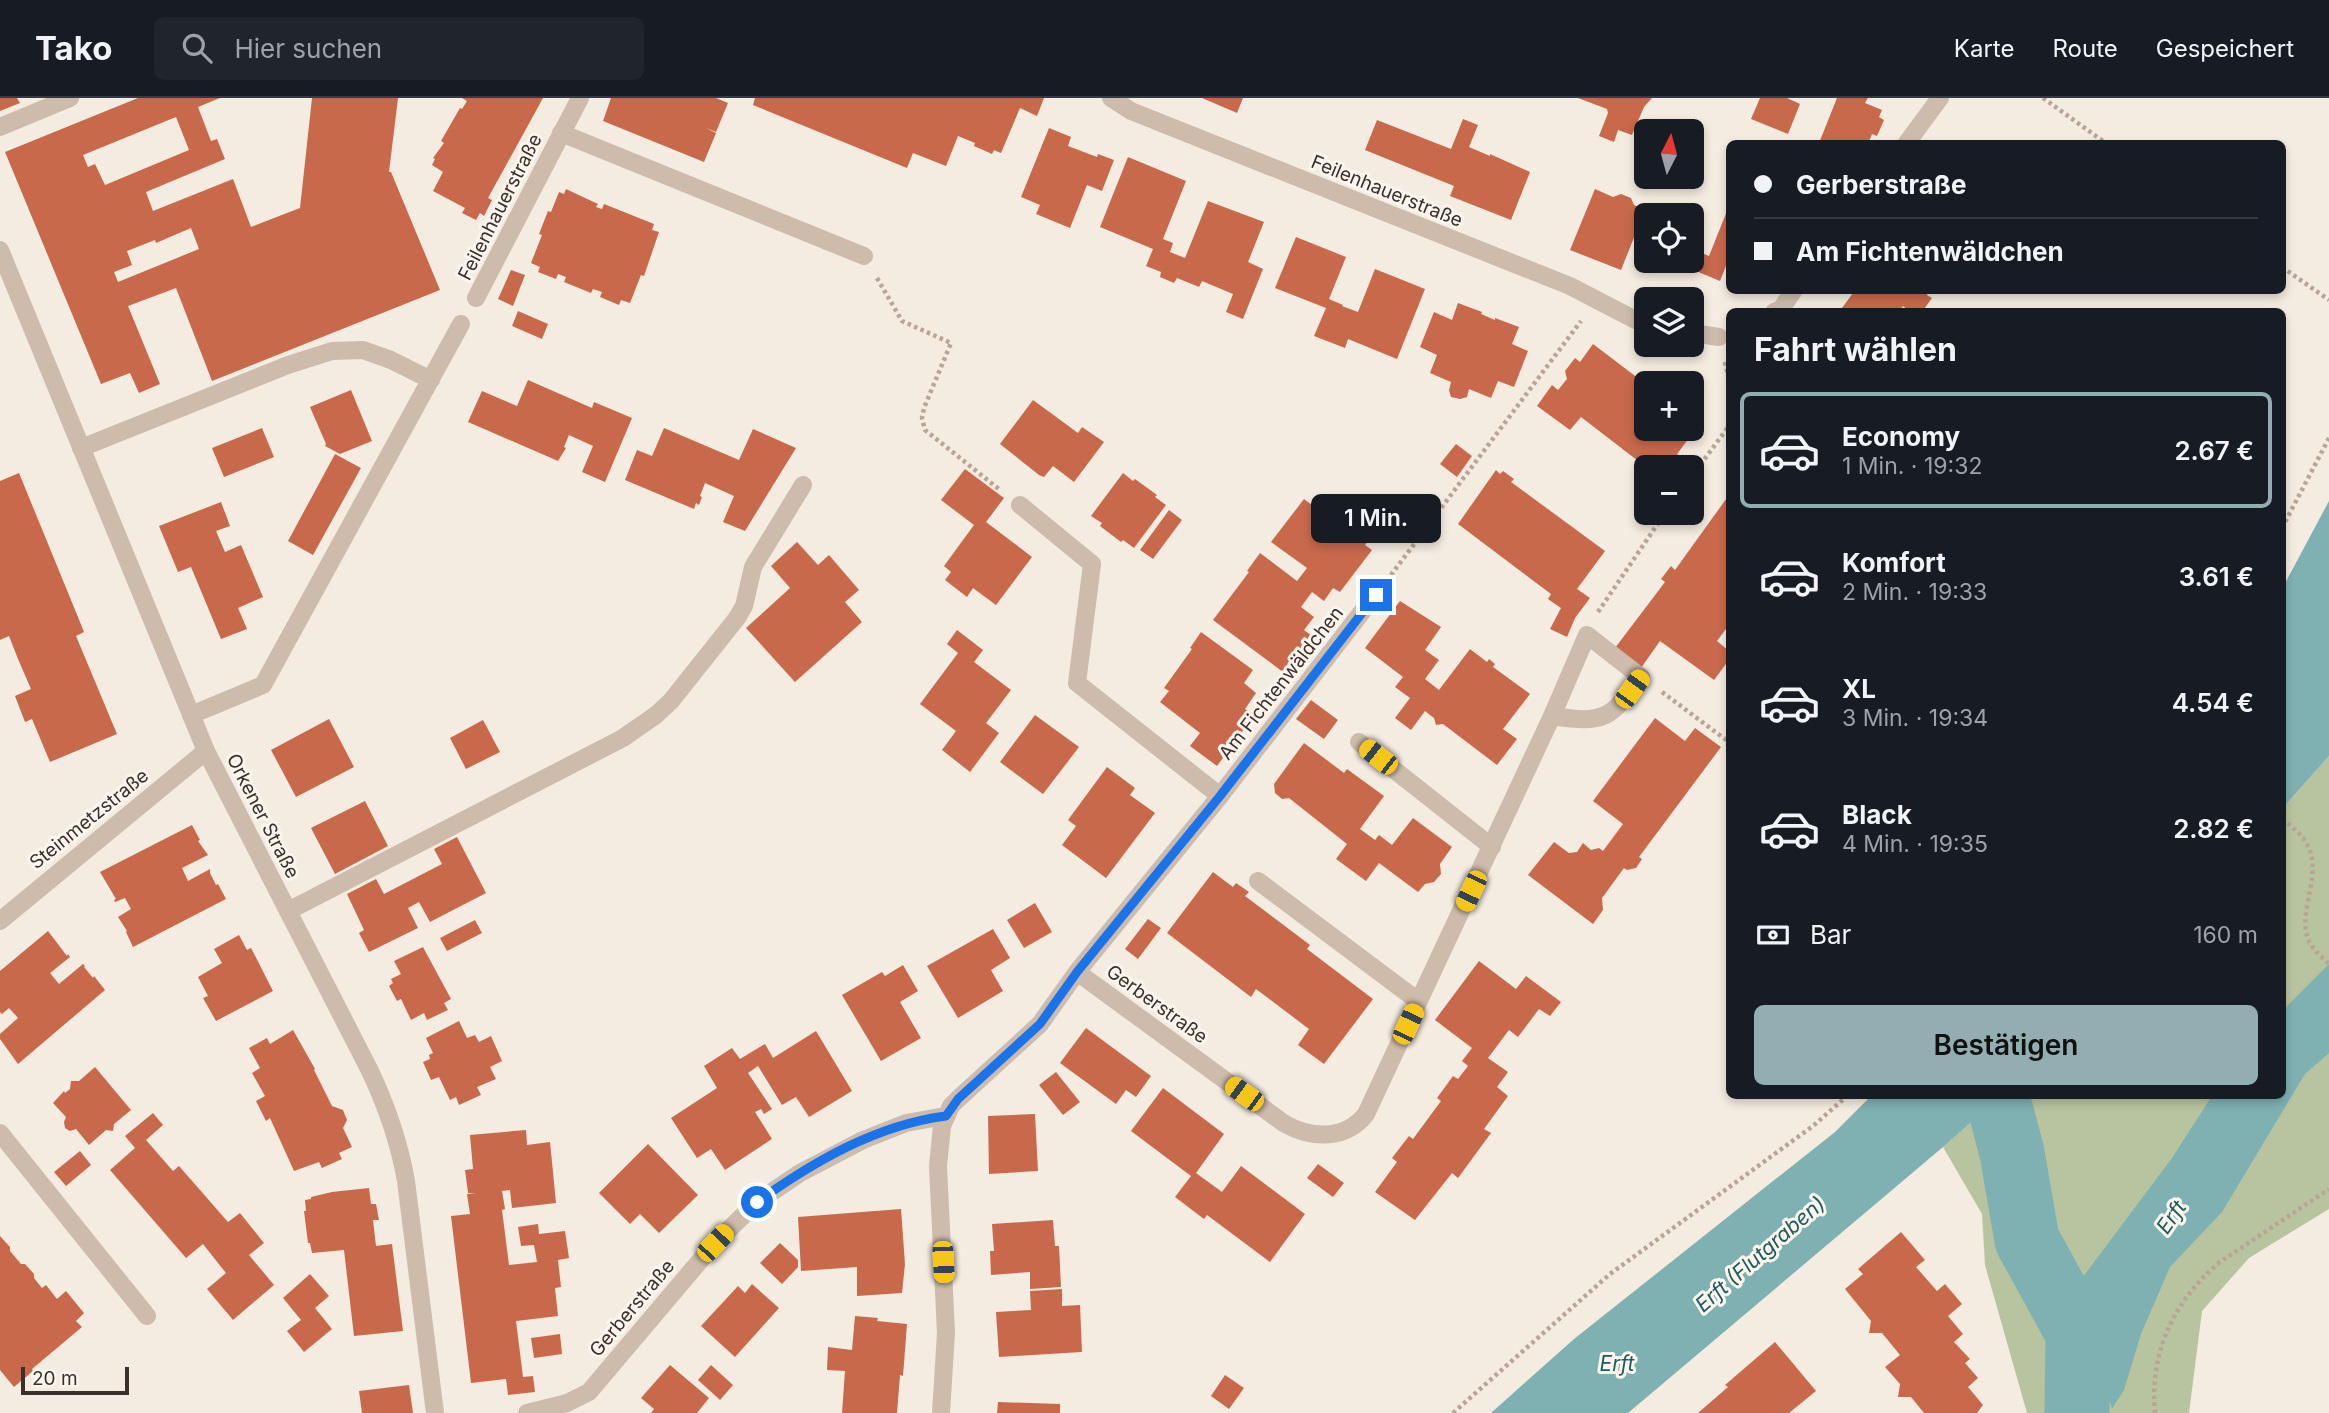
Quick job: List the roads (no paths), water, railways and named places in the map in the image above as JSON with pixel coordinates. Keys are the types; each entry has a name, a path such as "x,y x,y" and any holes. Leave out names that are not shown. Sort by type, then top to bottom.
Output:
{"street":[{"path":"0,127 70,98"},
{"name":"Feilenhauerstraße","path":"476,298 580,98"},
{"name":"Feilenhauerstraße","path":"1111,98 1131,111 1570,286 1634,319"},
{"path":"1909,140 1940,98"},
{"path":"561,133 864,256"},
{"name":"Orkener Straße","path":"0,250 206,751 370,1071 393,1124 406,1181 435,1413"},
{"path":"191,715 263,685 461,324"},
{"path":"1704,334 1724,335"},
{"path":"81,448 288,365 332,351 363,350 391,360 431,380"},
{"path":"288,911 623,738 656,715 686,683 741,613 753,567 803,485"},
{"path":"1020,505 1091,564 1077,683 1220,796"},
{"name":"Am Fichtenwäldchen","path":"1077,972 1220,796 1376,595"},
{"name":"Gerberstraße","path":"527,1413 566,1403 589,1392 715,1243 742,1215 774,1191 829,1157 878,1133 920,1120 946,1116 958,1099 1040,1024 1077,972 1285,1124 1308,1134 1339,1133 1352,1129 1366,1114 1492,847 1587,635 1641,677 1623,701 1602,717 1583,721 1552,716"},
{"path":"1359,742 1492,847"},
{"name":"Steinmetzstraße","path":"0,920 206,751"},
{"path":"1258,881 1418,1001"},
{"path":"941,1413 946,1321 938,1153 946,1116"},
{"path":"0,1133 147,1317"}],"water":[{"path":"2329,501 2329,756 2286,804 2286,582"},
{"name":"Erft","path":"2329,964 2329,1053 2305,1074 2222,1212 2170,1267 2141,1334 2124,1390 2112,1409 2077,1285 2172,1158 2210,1099 2286,1099 2286,1007"},
{"name":"Erft","path":"1868,1099 1998,1099 1628,1413 1491,1413 1574,1339 1835,1132"}],"waterway":[{"name":"Erft","path":"1998,1099 2012,1153 2027,1240 2078,1333 2077,1413"}],"water label":[{"name":"Erft (Flutgraben)","path":"1760,1254"}]}
